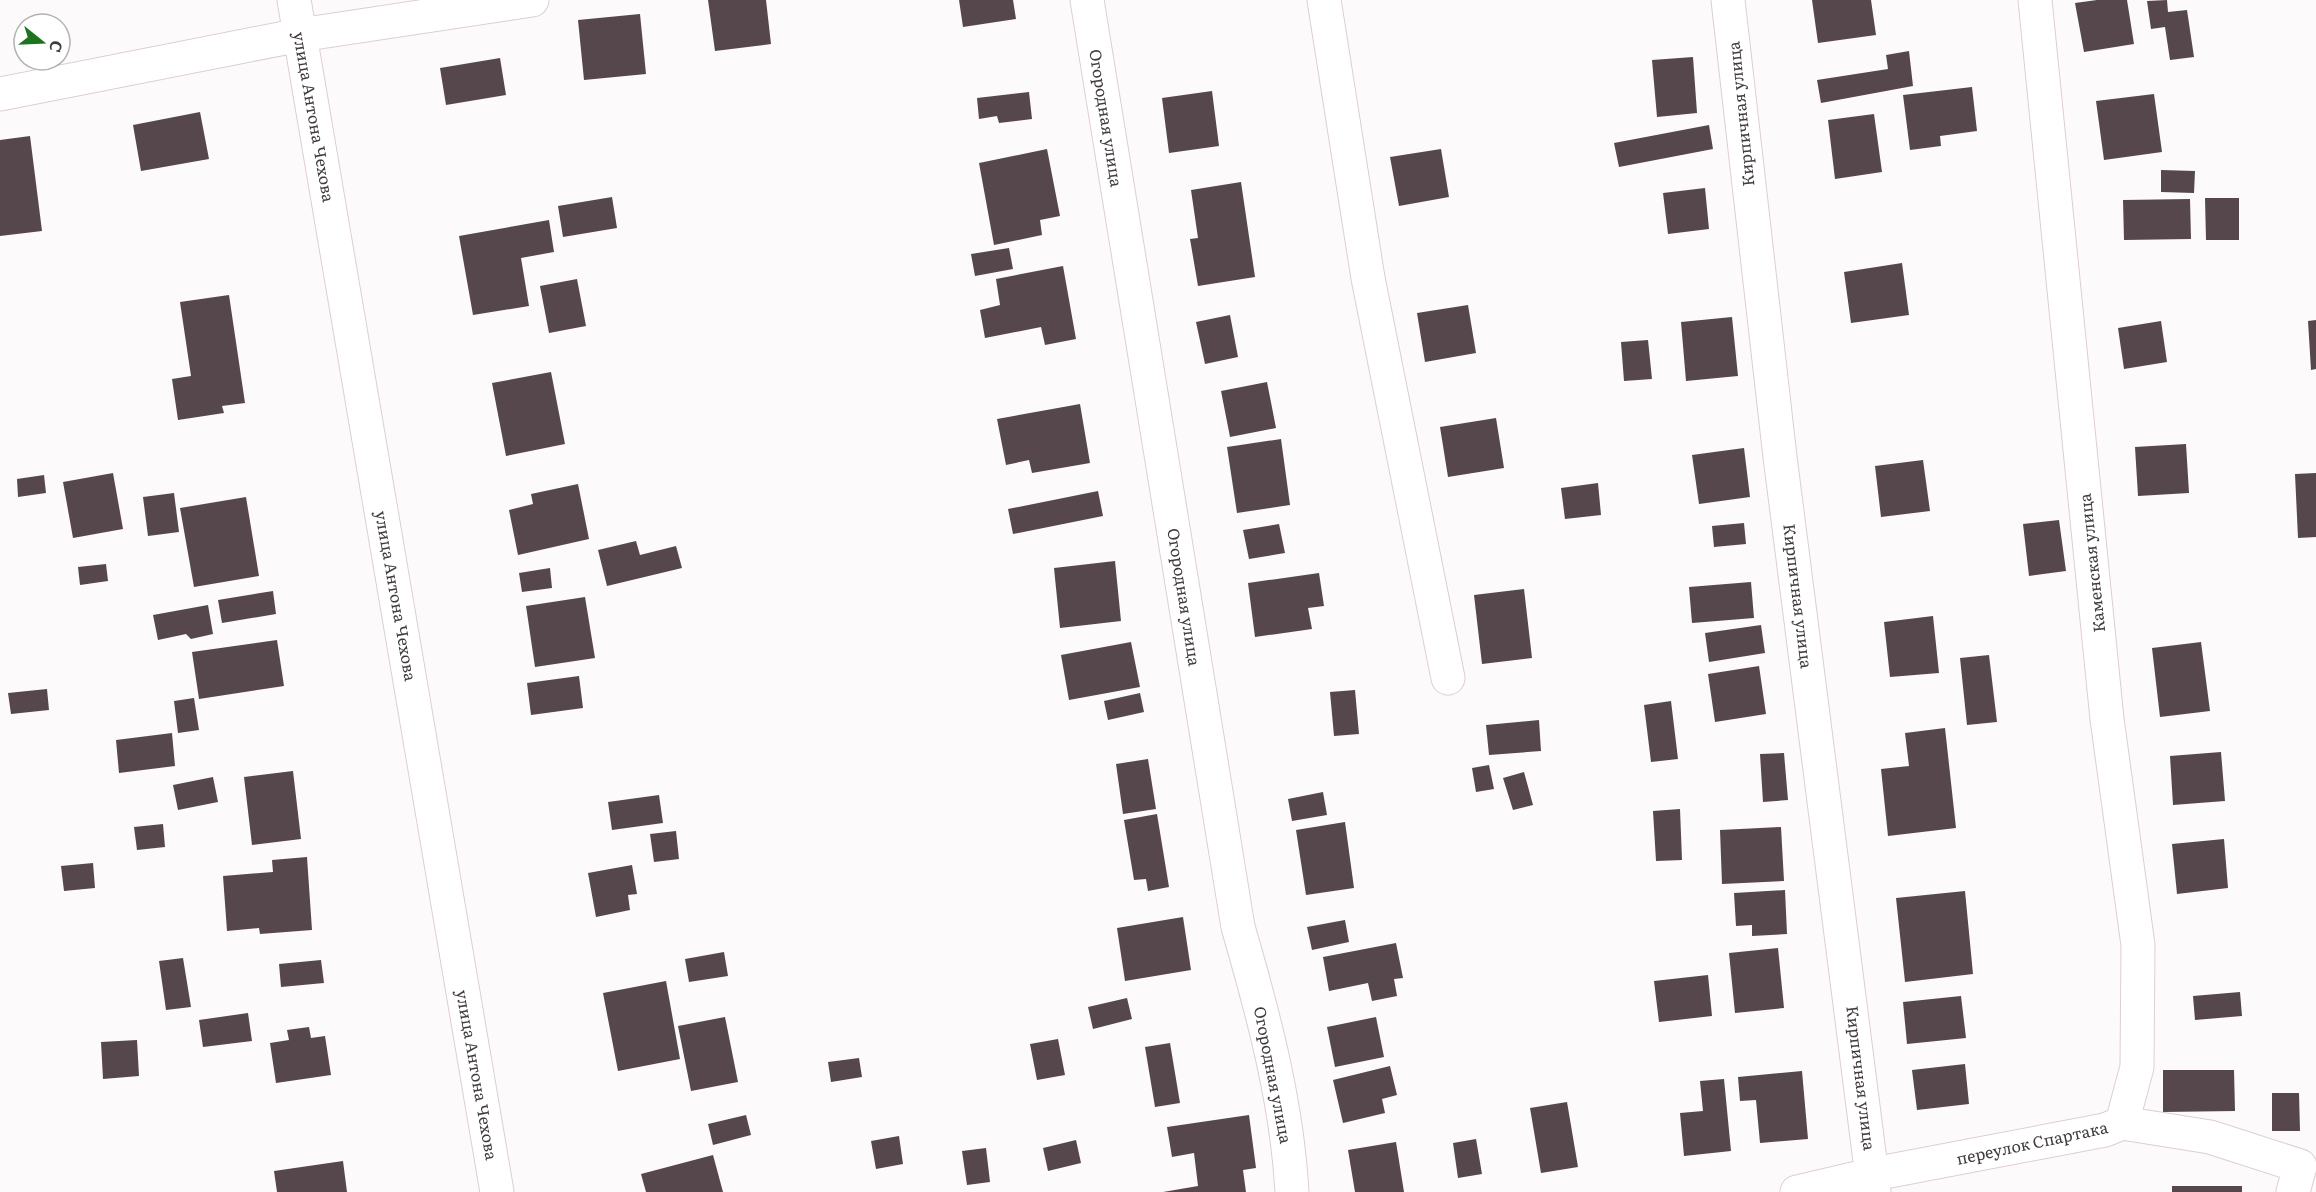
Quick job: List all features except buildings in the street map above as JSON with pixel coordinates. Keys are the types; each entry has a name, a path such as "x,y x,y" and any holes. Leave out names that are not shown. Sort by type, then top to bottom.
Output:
{"street":[{"name":"улица Антона Чехова","path":"294,0 497,1192"},
{"path":"0,94 300,35 532,0"},
{"name":"Огородная улица","path":"1087,0 1238,927 1263,1012 1281,1104 1292,1192"},
{"path":"1324,0 1368,278 1448,678"},
{"name":"Кирпичная улица","path":"1728,0 1779,457 1874,1183"},
{"name":"Каменская улица","path":"2035,0 2106,707 2138,945 2137,1067 2122,1123"},
{"name":"переулок Спартака","path":"1797,1192 1874,1183 2105,1130 2122,1123 2210,1137 2303,1170"}]}
